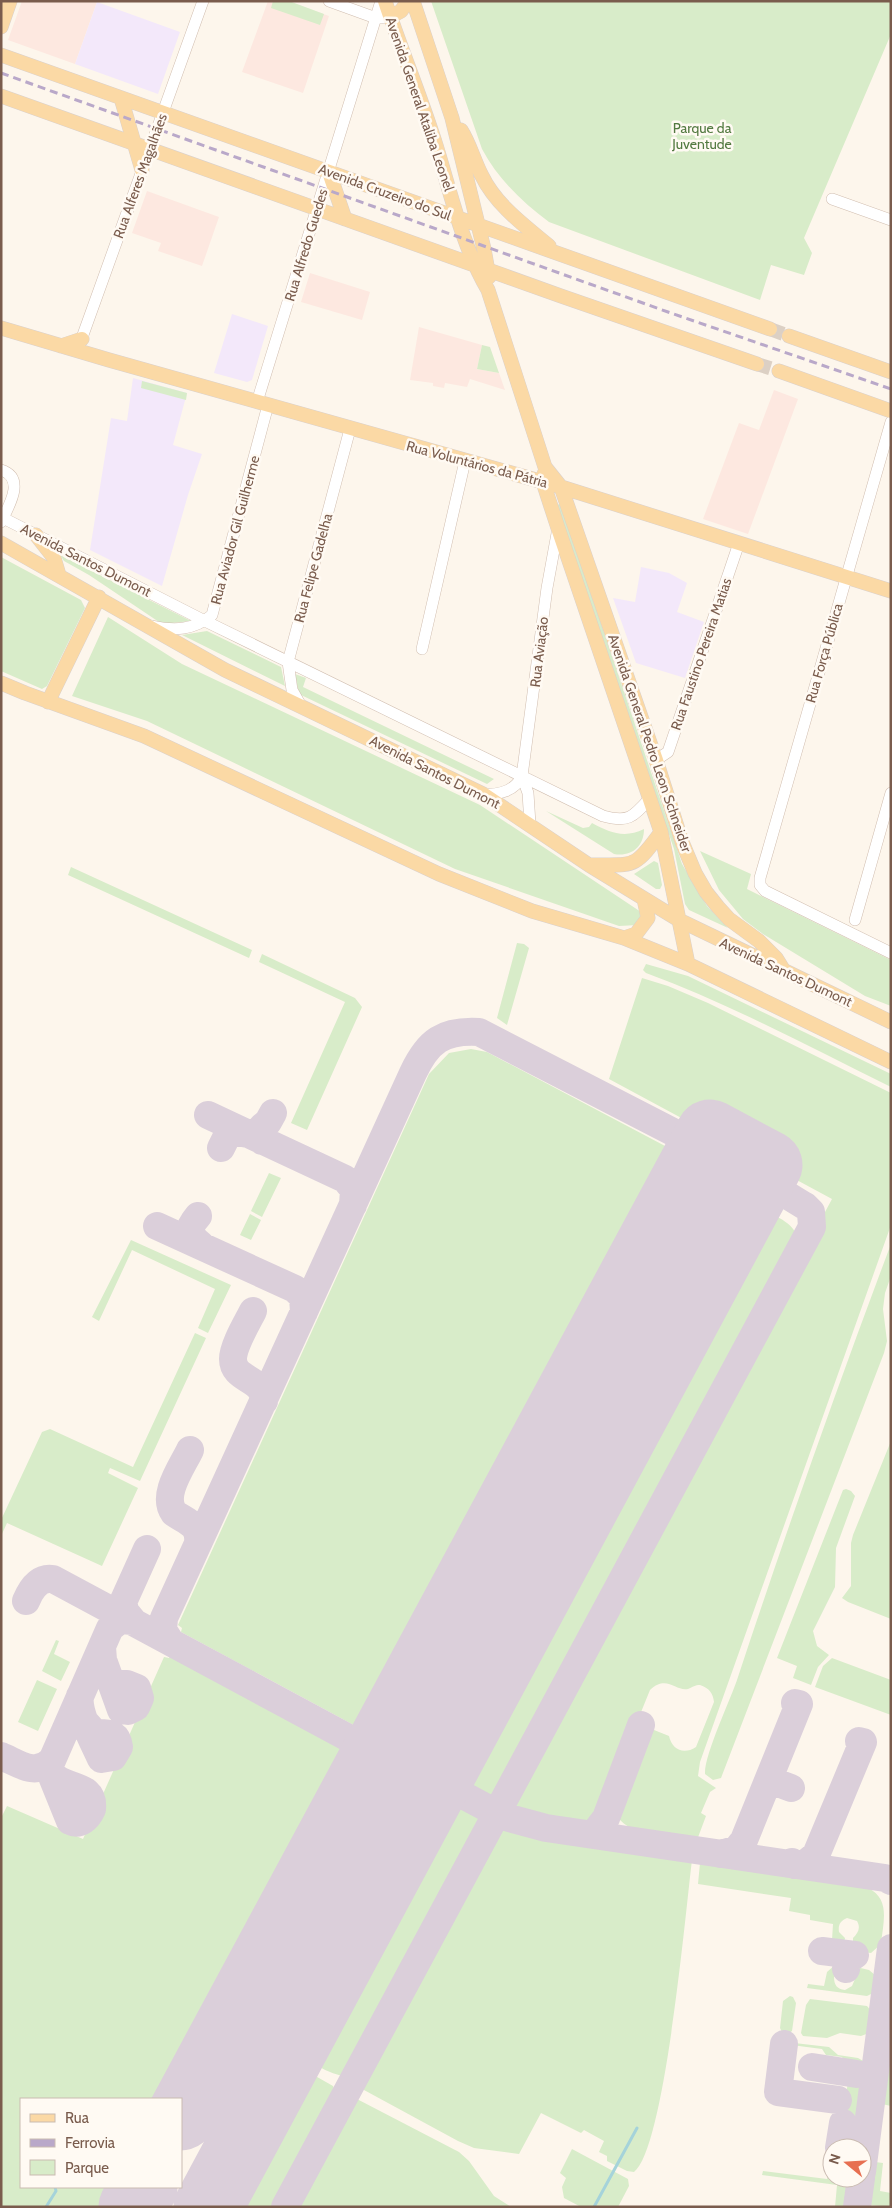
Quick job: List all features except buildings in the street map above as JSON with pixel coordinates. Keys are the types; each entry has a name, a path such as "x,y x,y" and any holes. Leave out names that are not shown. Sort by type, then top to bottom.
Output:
{"main road":[{"path":"1,26 10,1"},
{"name":"Avenida General Ataliba Leonel","path":"385,1 383,18 433,137 457,218 476,266 488,290 545,467 561,487"},
{"path":"383,18 401,11 408,1"},
{"name":"Avenida General Ataliba Leonel","path":"413,1 452,118 489,271 488,290"},
{"name":"Avenida Cruzeiro do Sul","path":"1,55 770,329"},
{"path":"1,96 489,271 757,364"},
{"path":"121,98 142,170"},
{"path":"452,118 465,136 482,177 495,196 513,215 555,252"},
{"path":"329,172 344,219"},
{"name":"Rua Voluntários da Pátria","path":"1,328 61,346 80,345 263,404 561,487 891,591"},
{"path":"789,336 891,372"},
{"path":"779,372 891,411"},
{"name":"Avenida General Ataliba Leonel","path":"543,482 545,467"},
{"name":"Avenida General Pedro Leon Schneider","path":"543,482 662,832 688,964"},
{"name":"Avenida General Pedro Leon Schneider","path":"561,487 656,760 682,842 706,892 729,919 759,941 776,958 784,971"},
{"path":"36,535 54,558 59,575"},
{"name":"Avenida Santos Dumont","path":"1,543 225,670 484,794 589,865 679,920 890,1021"},
{"path":"48,702 99,597"},
{"path":"1,683 159,743 439,874 532,911 624,938 688,964 891,1062"},
{"path":"589,865 632,864 641,859 662,832"},
{"path":"624,938 636,934 648,918 644,900"}],"street":[{"name":"Rua Alferes Magalhães","path":"80,345 203,1"},
{"path":"329,1 383,18"},
{"name":"Rua Alfredo Guedes","path":"263,404 317,210 383,18 380,1"},
{"path":"832,199 891,220"},
{"name":"Rua Aviador Gil Guilherme","path":"145,625 170,630 189,628 205,621 212,615 263,404"},
{"name":"Rua Força Pública","path":"891,422 785,785 760,878 760,885 765,891 891,953"},
{"name":"Rua Felipe Gadelha","path":"301,706 292,690 288,662 350,429"},
{"path":"422,649 465,461"},
{"path":"1,470 11,475 15,480 14,490 2,520"},
{"name":"Avenida Santos Dumont","path":"2,520 36,535 205,621 602,816 616,820 627,820 650,798"},
{"name":"Rua Aviação","path":"530,824 528,793 522,776 547,588 558,528"},
{"name":"Rua Faustino Pereira Matias","path":"656,760 668,752 739,543"},
{"path":"484,794 509,790 519,782 522,776"},
{"path":"855,920 891,793"}],"shaded area":[{"path":"22,1 97,2 75,64 8,40"},
{"path":"268,1 287,1 329,16 303,93 242,72"},
{"path":"97,2 180,32 158,94 75,64"},
{"path":"147,191 219,217 202,266 158,251 161,243 132,233"},
{"path":"310,273 370,292 362,320 301,302"},
{"path":"232,314 268,326 252,380 247,382 214,373"},
{"path":"419,327 482,345 477,369 499,373 505,390 470,379 467,387 445,383 444,388 433,386 433,383 410,380"},
{"path":"133,378 187,393 173,445 202,454 188,495 162,586 90,550 111,418 127,421"},
{"path":"774,390 798,399 748,534 703,519 739,423 759,430"},
{"path":"641,567 669,573 687,583 677,612 704,622 685,678 636,663 613,598 635,602"}],"green space":[{"path":"273,1 289,1 324,14 320,25 271,8"},
{"name":"Parque da Juventude","path":"431,1 891,1 891,34 804,238 812,253 804,275 771,265 760,300 549,222 511,189 495,170 482,149"},
{"path":"482,345 490,347 499,373 477,369"},
{"path":"142,381 187,393 186,400 141,388"},
{"path":"557,504 561,505 682,864 707,906 728,928 689,910 685,904 674,849"},
{"path":"60,555 191,621 162,624 89,575 64,561"},
{"path":"1,557 81,600 85,608 47,686 42,689 1,671"},
{"path":"108,617 182,664 480,805 641,912 643,919 638,925 619,926 455,869 147,721 72,696"},
{"path":"207,631 281,667 285,686 182,635"},
{"path":"295,674 306,678 303,687 494,779 487,784 299,694"},
{"path":"546,811 583,828 589,827 592,823 604,829 623,834 630,834 644,829 642,841 631,852 620,855 614,854"},
{"path":"700,851 751,874 747,889 891,960 891,1006 865,996 763,934 743,919 719,890"},
{"path":"654,861 658,863 662,885 660,889 656,889 634,874"},
{"path":"71,867 252,950 249,958 68,875"},
{"path":"517,943 524,944 529,948 507,1025 497,1018"},
{"path":"262,954 355,998 362,1007 307,1130 291,1123 345,1002 259,962"},
{"path":"646,964 688,976 891,1074 891,1087 739,1012 646,973 643,970"},
{"path":"642,978 668,986 708,1003 891,1093 891,1225 700,1762 698,1776 716,1788 710,1792 701,1813 706,1816 697,1840 663,1837 639,1831 620,1820 615,1811 646,1732 654,1730 669,1736 673,1745 679,1750 687,1751 696,1747 714,1702 710,1691 700,1685 684,1689 666,1683 656,1685 650,1690 600,1813 591,1824 526,1814 515,1810 512,1806 512,1795 832,1199 609,1079"},
{"path":"471,1049 487,1052 684,1156 689,1169 402,1706 394,1716 379,1727 361,1729 181,1632 182,1628 178,1625 429,1074 449,1053"},
{"path":"269,1173 281,1178 262,1217 251,1211"},
{"path":"755,1206 776,1216 789,1225 797,1237 797,1244 512,1773 497,1795 485,1795 472,1790 460,1782 453,1773 453,1753 742,1215 749,1207"},
{"path":"250,1214 261,1220 251,1240 240,1235"},
{"path":"131,1240 231,1285 208,1333 198,1328 215,1289 132,1250 99,1321 92,1317"},
{"path":"891,1244 891,1276 885,1293 883,1309 887,1341 884,1353 721,1778 713,1780 705,1774 709,1754 738,1677 812,1460"},
{"path":"195,1333 206,1338 140,1481 110,1468 108,1473 138,1488 102,1566 7,1523 1,1536 1,1520 42,1432 50,1429 133,1467"},
{"path":"891,1441 891,1619 842,1598 851,1586 851,1543 853,1535"},
{"path":"846,1489 855,1496 836,1548 835,1587 813,1631 817,1646 829,1655 818,1667 811,1685 793,1678 797,1666 777,1658 843,1490"},
{"path":"56,1640 59,1641 54,1654 70,1662 61,1681 42,1671"},
{"path":"170,1655 345,1750 354,1759 358,1770 355,1793 182,2114 182,2098 20,2098 20,2188 142,2188 133,2207 1,2207 1,1818 7,1806 83,1839 164,1657 169,1658"},
{"path":"832,1658 891,1680 891,1715 815,1687 823,1666"},
{"path":"37,1680 57,1689 38,1731 18,1722"},
{"path":"442,1798 467,1808 478,1817 482,1828 352,2069 345,2076 333,2073 299,2054 296,2050 296,2043 421,1810 430,1801"},
{"path":"506,1828 545,1838 692,1860 679,1974 664,2076 655,2120 645,2154 634,2172 627,2171 607,2161 607,2156 599,2152 604,2141 584,2130 581,2133 541,2113 519,2154 474,2148 364,2090 360,2085 362,2074 489,1838 495,1831"},
{"path":"700,1863 868,1888 880,1898 883,1905 884,1920 881,1944 871,1953 853,1951 853,1938 858,1932 859,1926 857,1921 847,1918 839,1925 839,1932 845,1938 843,1949 839,1949 832,1940 833,1924 810,1920 810,1915 789,1911 791,1898 698,1884"},
{"path":"836,1964 841,1965 840,1970 834,1977 838,1988 845,1990 852,1986 855,1979 849,1971 852,1966 869,1970 875,1975 875,1992 867,1996 807,1988 808,1984 824,1986 827,1972"},
{"path":"790,1996 793,1997 796,2003 792,2031 789,2033 782,2032 780,2028 783,2001"},
{"path":"810,1999 867,2006 872,2012 869,2033 861,2036 840,2033 827,2038 803,2036 801,2033 806,2005"},
{"path":"777,2041 829,2047 838,2055 858,2058 865,2062 859,2065 852,2065 847,2063 842,2057 826,2055 822,2049 776,2043"},
{"path":"891,2049 891,2106 882,2104"},
{"path":"289,2064 303,2069 333,2086 337,2096 279,2207 208,2207 282,2069"},
{"path":"848,2081 856,2083 862,2088 858,2120 848,2124 837,2120 839,2095 846,2096"},
{"path":"355,2098 459,2152 469,2161 494,2196 511,2207 291,2207 344,2108 349,2100"},
{"path":"572,2149 628,2179 629,2186 618,2207 581,2207 564,2198 562,2187 566,2178 560,2173"},
{"path":"875,2162 883,2163 880,2191 891,2193 891,2207 869,2205"},
{"path":"763,2171 822,2178 822,2183 762,2175"},
{"path":"837,2188 850,2188 847,2207 835,2207"}],"waterway":[{"path":"594,2207 637,2128"},
{"path":"46,2207 56,2191 55,2188"}],"taxiway":[{"path":"170,1641 163,1630 164,1618 413,1073 431,1045 446,1036 456,1033 479,1032 702,1147 715,1160 718,1174 715,1189 707,1205"},
{"path":"262,1141 259,1136 262,1127 268,1122 273,1113"},
{"path":"208,1115 345,1179 354,1190 353,1205"},
{"path":"221,1148 228,1134 236,1132 248,1134"},
{"path":"285,2207 812,1227 811,1212 805,1206 782,1192 758,1181 747,1178 735,1180 724,1186 714,1198 653,1308"},
{"path":"198,1216 192,1224 190,1231 193,1238 201,1245"},
{"path":"157,1226 295,1289 303,1297 304,1312"},
{"path":"253,1311 238,1341 233,1359 234,1366 238,1371 259,1387 263,1393 264,1401"},
{"path":"190,1450 174,1481 170,1498 174,1513 188,1521 195,1528 198,1543"},
{"path":"50,1771 55,1777 61,1781 88,1794 92,1809 80,1822 70,1821 52,1777 51,1774 51,1772 50,1770 50,1765 110,1628 120,1620 133,1621 124,1610 124,1600 147,1549"},
{"path":"26,1601 36,1585 44,1580 53,1579 382,1756 403,1754 413,1747 426,1730"},
{"path":"102,1647 103,1660 121,1710 128,1711 136,1707 140,1698 137,1688 127,1684 117,1684 109,1679"},
{"path":"80,1696 83,1719 101,1759 113,1757 119,1747 116,1738 110,1734 94,1732 86,1723"},
{"path":"721,1854 737,1849 744,1840 799,1704 795,1703"},
{"path":"434,1716 420,1747 421,1762 425,1770 431,1778 502,1816 546,1828 885,1878 891,1881"},
{"path":"593,1835 606,1818 641,1725"},
{"path":"792,1862 795,1865 806,1863 816,1855 863,1742 859,1741"},
{"path":"1,1756 20,1765 33,1768 45,1766 51,1761"},
{"path":"377,1821 397,1789 404,1783 420,1777 431,1778"},
{"path":"783,1785 791,1788"},
{"path":"866,2138 891,1948"},
{"path":"822,1951 855,1955 848,1959 846,1969"},
{"path":"784,2044 778,2092 838,2100"},
{"path":"812,2067 857,2074"},
{"path":"841,2138 843,2123"},
{"path":"857,2207 860,2188"}],"runway":[{"path":"182,2114 710,1134 768,1165 208,2207"},
{"path":"133,2207 142,2188"}],"tunnel":[{"path":"770,329 789,336"},
{"path":"757,364 779,371"}],"railway":[{"path":"1,73 668,312 891,389"}]}
